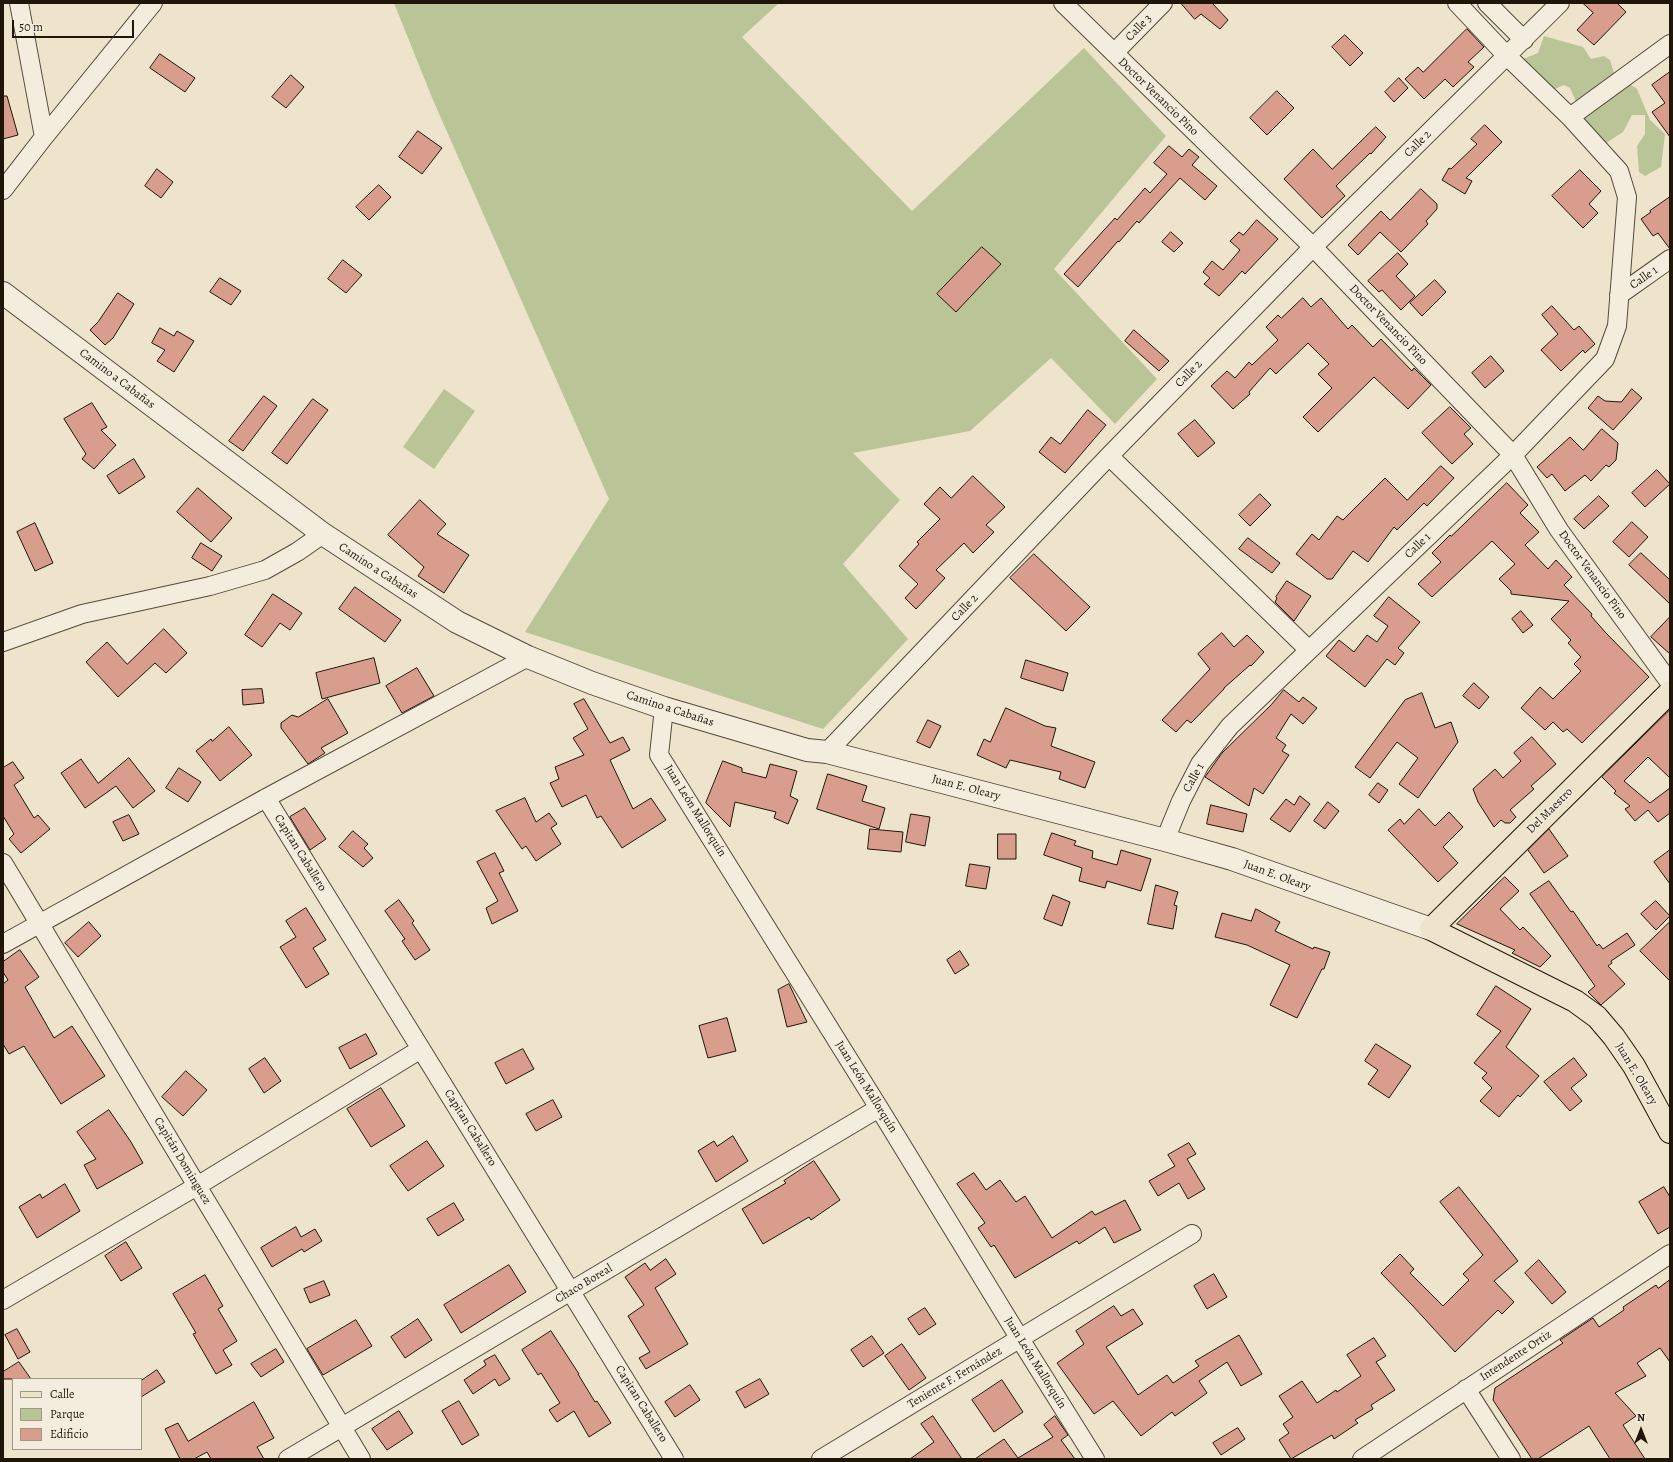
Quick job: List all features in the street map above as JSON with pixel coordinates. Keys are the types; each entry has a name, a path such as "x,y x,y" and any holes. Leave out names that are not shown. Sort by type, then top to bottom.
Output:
{"main road":[{"name":"Del Maestro","path":"1431,929 1670,692"},
{"name":"Juan E. Oleary","path":"1431,929 1575,1001 1596,1017 1614,1037 1634,1066 1670,1132"}],"street":[{"path":"19,3 44,137"},
{"path":"3,190 153,3"},
{"name":"Doctor Venancio Pino","path":"1063,3 1313,247 1512,455 1559,530 1670,683"},
{"name":"Calle 3","path":"1114,54 1163,3"},
{"path":"1457,3 1507,56 1570,117 1619,171 1627,197 1619,295"},
{"path":"1487,3 1524,40"},
{"name":"Calle 2","path":"817,751 1313,247 1560,3"},
{"path":"1570,117 1670,44"},
{"name":"Calle 1","path":"1165,840 1181,801 1200,764 1230,726 1512,455 1605,359 1617,326 1619,295 1670,259"},
{"name":"Camino a Cabañas","path":"3,293 323,534 457,622 528,657 592,683 664,708 817,751"},
{"path":"1109,456 1309,650"},
{"path":"3,642 82,614 210,586 266,570 297,552 323,534"},
{"path":"3,944 266,798 528,657"},
{"name":"Juan León Mallorquín","path":"664,708 660,755 1020,1339 1096,1459"},
{"name":"Juan E. Oleary","path":"817,751 1165,840 1232,859 1431,929"},
{"name":"Capitan Caballero","path":"266,798 674,1459"},
{"name":"Capitán Dominguez","path":"3,863 361,1459"},
{"path":"3,1300 197,1186 421,1049"},
{"name":"Chaco Boreal","path":"288,1459 879,1108"},
{"name":"Teniente F. Fernández","path":"821,1459 1192,1234"},
{"name":"Intendente Ortiz","path":"1362,1459 1670,1254"},
{"path":"1466,1389 1511,1459"}],"green space":[{"path":"394,3 779,3 742,37 912,211 1084,48 1166,136 1054,269 1157,379 1115,424 1051,358 970,431 853,453 900,500 843,564 908,639 823,729 525,632 609,499 433,100"},
{"path":"1544,36 1583,47 1591,59 1604,56 1610,60 1614,73 1637,89 1650,120 1665,134 1661,167 1645,176 1639,172 1637,146 1645,134 1645,115 1632,115 1623,132 1606,143 1593,140 1570,88 1564,85 1541,95 1518,81 1518,61 1538,53"},
{"path":"444,389 475,411 434,469 403,447"}],"building":[{"path":"1181,3 1212,3 1228,20 1220,29 1201,14 1195,19"},
{"path":"1583,3 1617,3 1626,12 1594,45 1577,30 1593,13"},
{"path":"1467,29 1484,47 1468,62 1474,67 1453,87 1445,79 1424,99 1405,79 1418,67 1423,72"},
{"path":"1345,35 1363,53 1350,66 1332,47"},
{"path":"160,54 195,78 185,92 150,68"},
{"path":"1670,72 1670,137 1652,112 1665,103 1652,85"},
{"path":"291,75 304,87 286,108 272,97"},
{"path":"1399,78 1408,88 1394,102 1385,92"},
{"path":"1277,91 1294,108 1267,135 1250,118"},
{"path":"3,96 7,96 18,135 3,139"},
{"path":"1485,125 1502,142 1466,178 1472,181 1465,194 1442,180 1449,168 1451,169 1477,144 1471,139"},
{"path":"1376,127 1386,137 1371,154 1370,153 1336,186 1345,196 1322,218 1284,179 1313,149 1332,169"},
{"path":"418,131 442,148 422,174 399,157"},
{"path":"1169,146 1182,157 1189,149 1199,157 1192,165 1217,186 1205,200 1180,178 1139,223 1137,221 1119,242 1118,241 1078,287 1064,274 1115,218 1117,220 1145,188 1150,193 1167,174 1154,163"},
{"path":"157,169 173,182 161,198 145,186"},
{"path":"1580,170 1601,191 1589,204 1598,213 1583,228 1552,196"},
{"path":"379,185 391,197 369,220 356,207"},
{"path":"1421,189 1437,204 1437,209 1426,221 1428,224 1401,252 1380,232 1358,255 1348,245 1381,211 1390,220"},
{"path":"1670,197 1670,249 1658,233 1653,236 1641,219"},
{"path":"1257,220 1278,239 1245,274 1242,271 1219,296 1204,284 1210,278 1203,272 1212,261 1223,270 1240,250 1230,241 1239,232 1243,235"},
{"path":"1171,232 1183,243 1174,252 1162,242"},
{"path":"982,247 1001,264 956,312 937,294"},
{"path":"1398,253 1408,264 1396,276 1415,296 1401,310 1382,290 1379,292 1368,281"},
{"path":"343,260 362,275 346,293 328,279"},
{"path":"220,278 241,291 231,305 210,292"},
{"path":"1435,280 1446,292 1422,316 1410,303"},
{"path":"118,293 134,304 113,338 105,345 90,330 98,322"},
{"path":"1303,298 1311,307 1321,298 1348,329 1352,325 1373,347 1381,339 1412,371 1414,368 1431,385 1408,409 1374,377 1318,432 1303,417 1332,388 1318,374 1329,364 1308,343 1276,374 1270,368 1249,392 1250,394 1233,409 1211,386 1227,371 1235,378 1249,362 1252,365 1278,340 1266,327 1278,315 1281,318"},
{"path":"1552,306 1574,330 1579,326 1595,344 1585,353 1583,350 1561,371 1541,350 1558,334 1542,315"},
{"path":"160,328 174,336 177,331 194,341 174,372 157,361 165,350 152,343"},
{"path":"1134,330 1169,361 1159,371 1125,341"},
{"path":"1491,356 1504,371 1485,388 1472,373"},
{"path":"1632,389 1642,398 1613,430 1588,408 1598,396 1605,401 1621,402"},
{"path":"264,396 277,406 243,451 229,441"},
{"path":"313,399 328,410 287,464 272,453"},
{"path":"92,403 107,427 101,430 116,445 94,469 82,459 86,454 64,419"},
{"path":"1450,407 1471,428 1464,434 1473,444 1452,464 1422,433"},
{"path":"1088,410 1106,425 1065,473 1039,452 1051,437 1060,444"},
{"path":"1195,420 1215,443 1198,457 1178,434"},
{"path":"1602,429 1618,443 1616,460 1609,467 1606,465 1591,481 1585,475 1565,491 1552,474 1547,478 1537,467 1570,437 1583,450"},
{"path":"134,459 145,477 119,494 107,476"},
{"path":"1441,466 1454,478 1427,506 1424,503 1397,530 1394,527 1368,562 1353,551 1332,579 1327,579 1296,554 1312,534 1319,540 1337,516 1343,520 1385,478 1407,500"},
{"path":"1657,470 1670,484 1645,507 1632,493"},
{"path":"973,476 1005,507 986,525 994,532 973,553 964,543 936,570 945,578 916,609 905,598 918,584 899,566 919,544 917,542 940,519 924,504 940,487 951,498"},
{"path":"1507,483 1528,505 1520,513 1539,532 1525,545 1548,569 1556,560 1572,577 1564,585 1592,614 1591,616 1606,633 1649,677 1582,743 1567,729 1563,732 1553,722 1545,730 1521,708 1540,687 1553,699 1581,671 1574,664 1581,657 1568,643 1571,640 1551,619 1569,601 1511,594 1511,591 1499,579 1515,564 1492,541 1432,597 1418,584 1441,562 1432,553"},
{"path":"198,488 232,518 211,542 177,512"},
{"path":"1260,494 1271,505 1250,526 1239,515"},
{"path":"1599,496 1609,506 1584,529 1574,519"},
{"path":"420,500 446,524 437,534 469,555 444,593 418,576 424,567 388,535"},
{"path":"1632,522 1648,537 1629,557 1613,542"},
{"path":"35,523 53,563 35,571 17,532"},
{"path":"1248,538 1280,563 1272,573 1239,549"},
{"path":"201,543 222,556 212,571 192,558"},
{"path":"1641,553 1670,580 1670,604 1629,565"},
{"path":"1034,554 1090,607 1066,631 1010,578"},
{"path":"1287,581 1311,596 1294,621 1275,602 1276,597"},
{"path":"355,587 401,620 385,642 339,609"},
{"path":"273,594 302,613 290,630 280,623 262,647 245,635"},
{"path":"1389,597 1420,622 1398,648 1404,653 1395,665 1387,659 1365,687 1326,656 1339,640 1354,652 1367,635 1377,642 1388,626 1374,616"},
{"path":"1521,611 1533,625 1523,633 1512,619"},
{"path":"1670,617 1670,654 1651,637"},
{"path":"164,629 187,653 166,673 155,663 118,697 86,662 107,642 127,664"},
{"path":"1222,633 1234,647 1247,635 1264,652 1251,666 1250,665 1224,688 1191,723 1187,720 1176,732 1162,720 1210,669 1198,654"},
{"path":"374,658 380,683 322,699 316,673"},
{"path":"1026,660 1068,673 1063,691 1021,678"},
{"path":"417,668 434,696 402,713 386,686"},
{"path":"1474,683 1489,697 1479,709 1463,696"},
{"path":"262,689 264,703 243,705 242,690"},
{"path":"1284,690 1299,702 1303,697 1317,708 1303,724 1291,714 1276,738 1286,745 1282,751 1289,755 1263,794 1254,788 1249,806 1205,777 1222,753 1271,705"},
{"path":"1422,693 1435,728 1451,722 1458,742 1418,798 1399,784 1418,758 1397,742 1370,778 1355,767 1405,700"},
{"path":"328,699 348,733 321,748 325,753 308,764 281,728 281,723 292,715 298,717"},
{"path":"584,699 610,743 623,737 630,750 610,760 633,809 651,798 666,820 622,848 601,816 597,818 586,795 562,807 550,783 559,779 555,767 584,755 573,738 588,729 574,704"},
{"path":"1006,708 1045,726 1056,728 1051,746 1095,762 1085,788 1059,779 1061,772 1010,760 1006,768 977,755 984,739 990,742"},
{"path":"1670,710 1670,778 1648,757 1624,781 1650,803 1670,788 1670,813 1658,822 1648,810 1635,821 1625,809 1630,806 1614,793 1616,791 1602,777"},
{"path":"928,720 941,726 930,748 917,742"},
{"path":"229,727 252,755 220,781 196,751 211,739 212,741"},
{"path":"1532,737 1556,764 1531,786 1534,789 1510,810 1516,817 1510,823 1505,823 1501,820 1494,827 1478,802 1473,789 1495,769 1503,778 1521,761 1514,753"},
{"path":"129,758 155,791 133,808 116,786 85,808 61,773 81,759 98,783"},
{"path":"723,761 742,768 742,772 766,778 770,764 797,771 790,796 798,800 788,824 774,818 776,812 735,802 730,827 706,803"},
{"path":"13,762 24,778 14,785 34,818 38,815 50,829 21,853 9,839 14,834 3,816 3,768"},
{"path":"179,768 201,782 188,802 166,788"},
{"path":"828,774 867,786 862,801 885,808 879,829 817,809"},
{"path":"1378,783 1388,790 1379,803 1369,795"},
{"path":"1300,796 1310,804 1290,832 1270,819 1286,799 1294,805"},
{"path":"525,798 536,822 549,813 557,824 551,828 561,844 536,861 526,846 522,849 496,811"},
{"path":"1328,802 1339,811 1325,829 1314,821"},
{"path":"1211,805 1247,814 1243,832 1207,824"},
{"path":"305,808 326,839 310,850 290,817"},
{"path":"1419,809 1435,826 1449,812 1463,827 1443,847 1458,863 1438,882 1388,830 1400,819 1404,824"},
{"path":"911,814 930,817 925,846 906,842"},
{"path":"129,815 139,834 123,841 113,822"},
{"path":"870,829 903,832 901,852 868,849"},
{"path":"1549,829 1568,856 1544,873 1528,850"},
{"path":"353,831 368,844 364,848 373,858 363,867 339,847"},
{"path":"1052,833 1076,841 1074,845 1093,851 1092,858 1117,865 1121,850 1151,859 1141,891 1107,881 1105,888 1079,881 1082,868 1044,855"},
{"path":"998,834 1016,834 1016,859 998,859"},
{"path":"1670,850 1670,884 1654,862"},
{"path":"495,853 504,871 499,873 518,911 492,924 486,908 498,901 477,862"},
{"path":"970,864 990,867 986,889 966,886"},
{"path":"1505,877 1519,891 1500,909 1520,930 1523,927 1551,956 1540,967 1512,953 1515,950 1457,924"},
{"path":"1549,881 1571,912 1573,911 1597,946 1599,944 1603,949 1627,933 1635,945 1611,961 1612,963 1608,966 1625,984 1601,1005 1588,992 1595,986 1530,894"},
{"path":"1156,885 1178,892 1174,905 1177,906 1173,929 1148,924"},
{"path":"1053,895 1070,902 1062,926 1044,919"},
{"path":"399,900 414,921 412,923 430,950 415,960 402,941 405,939 385,911"},
{"path":"1656,901 1670,916 1656,930 1641,914"},
{"path":"306,908 326,940 313,948 329,974 306,988 280,947 296,937 286,921"},
{"path":"1256,909 1280,922 1275,931 1313,949 1314,947 1330,952 1324,969 1322,969 1297,1018 1270,1005 1290,965 1247,945 1215,937 1222,913 1251,921"},
{"path":"89,922 101,936 78,957 65,943"},
{"path":"1670,922 1670,981 1640,951"},
{"path":"20,950 39,977 25,987 54,1038 72,1026 105,1076 61,1104 24,1046 9,1054 3,1044 3,984 8,980 3,972 3,962"},
{"path":"960,951 969,965 955,974 947,960"},
{"path":"789,984 807,1022 787,1027 778,990"},
{"path":"1496,986 1531,1009 1506,1047 1539,1076 1520,1097 1518,1095 1499,1117 1480,1101 1492,1088 1482,1078 1487,1073 1474,1063 1501,1031 1477,1015"},
{"path":"727,1018 736,1051 708,1058 699,1026"},
{"path":"366,1034 377,1054 350,1069 339,1048"},
{"path":"1376,1044 1411,1066 1389,1098 1368,1084 1378,1070 1365,1061"},
{"path":"523,1049 534,1069 506,1084 495,1063"},
{"path":"265,1058 281,1081 264,1093 249,1069"},
{"path":"1574,1058 1587,1075 1571,1088 1582,1101 1570,1111 1544,1082"},
{"path":"186,1071 207,1090 183,1116 162,1097"},
{"path":"381,1088 405,1126 371,1147 347,1109"},
{"path":"553,1100 562,1117 536,1131 526,1114"},
{"path":"109,1110 131,1142 143,1163 97,1189 84,1165 96,1159 77,1132"},
{"path":"733,1136 748,1161 716,1182 698,1151 714,1141 717,1146"},
{"path":"427,1141 444,1166 408,1191 390,1166"},
{"path":"1189,1143 1196,1154 1187,1159 1205,1189 1188,1199 1179,1183 1158,1196 1149,1181 1175,1166 1168,1155"},
{"path":"814,1161 840,1200 811,1220 809,1217 763,1244 742,1209 786,1183 784,1181"},
{"path":"974,1173 986,1190 1000,1180 1016,1202 1025,1196 1052,1238 1092,1211 1095,1215 1125,1200 1141,1230 1114,1243 1105,1227 1079,1244 1077,1241 1015,1278 994,1245 991,1247 978,1228 985,1223 957,1184"},
{"path":"65,1184 80,1211 37,1238 19,1207 40,1194 42,1198"},
{"path":"1459,1187 1518,1261 1494,1281 1514,1302 1502,1314 1498,1310 1455,1352 1381,1273 1400,1254 1414,1269 1410,1273 1443,1306 1469,1280 1463,1274 1483,1255 1440,1202"},
{"path":"1664,1187 1670,1197 1670,1227 1658,1234 1639,1202"},
{"path":"454,1203 464,1220 438,1236 427,1219"},
{"path":"296,1227 301,1237 315,1229 322,1241 304,1252 302,1249 272,1267 261,1248"},
{"path":"126,1242 142,1268 121,1281 105,1256"},
{"path":"666,1259 676,1274 655,1288 688,1344 646,1369 639,1358 650,1352 628,1316 644,1305 625,1277 645,1263 650,1270"},
{"path":"1539,1260 1566,1292 1552,1304 1525,1273"},
{"path":"509,1265 526,1292 461,1333 444,1305"},
{"path":"1214,1274 1227,1297 1207,1309 1194,1286"},
{"path":"205,1275 223,1306 218,1309 237,1341 223,1350 232,1365 216,1374 193,1334 196,1333 173,1294"},
{"path":"1670,1280 1670,1362 1660,1348 1637,1363 1646,1376 1615,1393 1636,1416 1623,1425 1645,1459 1610,1459 1589,1426 1538,1459 1532,1459 1493,1400 1495,1388 1563,1343 1560,1340 1593,1318 1599,1327 1624,1310 1623,1307 1656,1285 1658,1288"},
{"path":"324,1281 330,1295 310,1303 304,1289"},
{"path":"1114,1306 1121,1316 1133,1309 1143,1324 1106,1347 1138,1395 1167,1375 1173,1383 1199,1366 1195,1361 1239,1335 1262,1374 1241,1386 1227,1362 1199,1381 1207,1393 1175,1416 1172,1412 1141,1436 1113,1401 1094,1414 1057,1363 1084,1344 1076,1331"},
{"path":"925,1308 936,1324 919,1335 908,1319"},
{"path":"418,1319 432,1340 405,1358 391,1337"},
{"path":"356,1320 372,1346 323,1375 307,1349"},
{"path":"17,1329 30,1352 18,1359 5,1335"},
{"path":"551,1331 595,1402 597,1401 611,1423 589,1437 574,1411 557,1422 549,1410 560,1403 541,1373 538,1375 522,1350"},
{"path":"872,1336 884,1353 863,1367 851,1350"},
{"path":"1374,1338 1386,1356 1376,1362 1395,1390 1371,1405 1373,1409 1355,1420 1358,1423 1334,1439 1332,1435 1291,1459 1279,1440 1289,1433 1283,1424 1293,1417 1279,1396 1302,1381 1317,1403 1336,1390 1337,1392 1361,1376 1347,1355"},
{"path":"902,1344 926,1378 909,1390 885,1356"},
{"path":"276,1349 284,1362 261,1377 251,1364"},
{"path":"495,1355 510,1379 499,1386 495,1379 473,1394 464,1380 486,1365 484,1361"},
{"path":"19,1362 30,1378 3,1379 3,1372"},
{"path":"157,1370 165,1382 142,1396 142,1380"},
{"path":"760,1379 769,1394 745,1408 736,1392"},
{"path":"1002,1380 1023,1412 994,1432 972,1400"},
{"path":"690,1385 700,1400 675,1417 665,1402"},
{"path":"459,1401 479,1435 462,1445 442,1411"},
{"path":"254,1402 274,1438 257,1447 264,1459 211,1459 207,1452 194,1459 180,1459 165,1429 178,1423 188,1441"},
{"path":"399,1411 413,1433 387,1450 372,1429"},
{"path":"933,1416 962,1459 910,1459 934,1442 921,1424"},
{"path":"1055,1416 1068,1435 1061,1440 1075,1459 975,1459 1004,1439 1018,1458 1053,1437 1044,1425"},
{"path":"1238,1428 1245,1439 1221,1455 1213,1443"}]}
